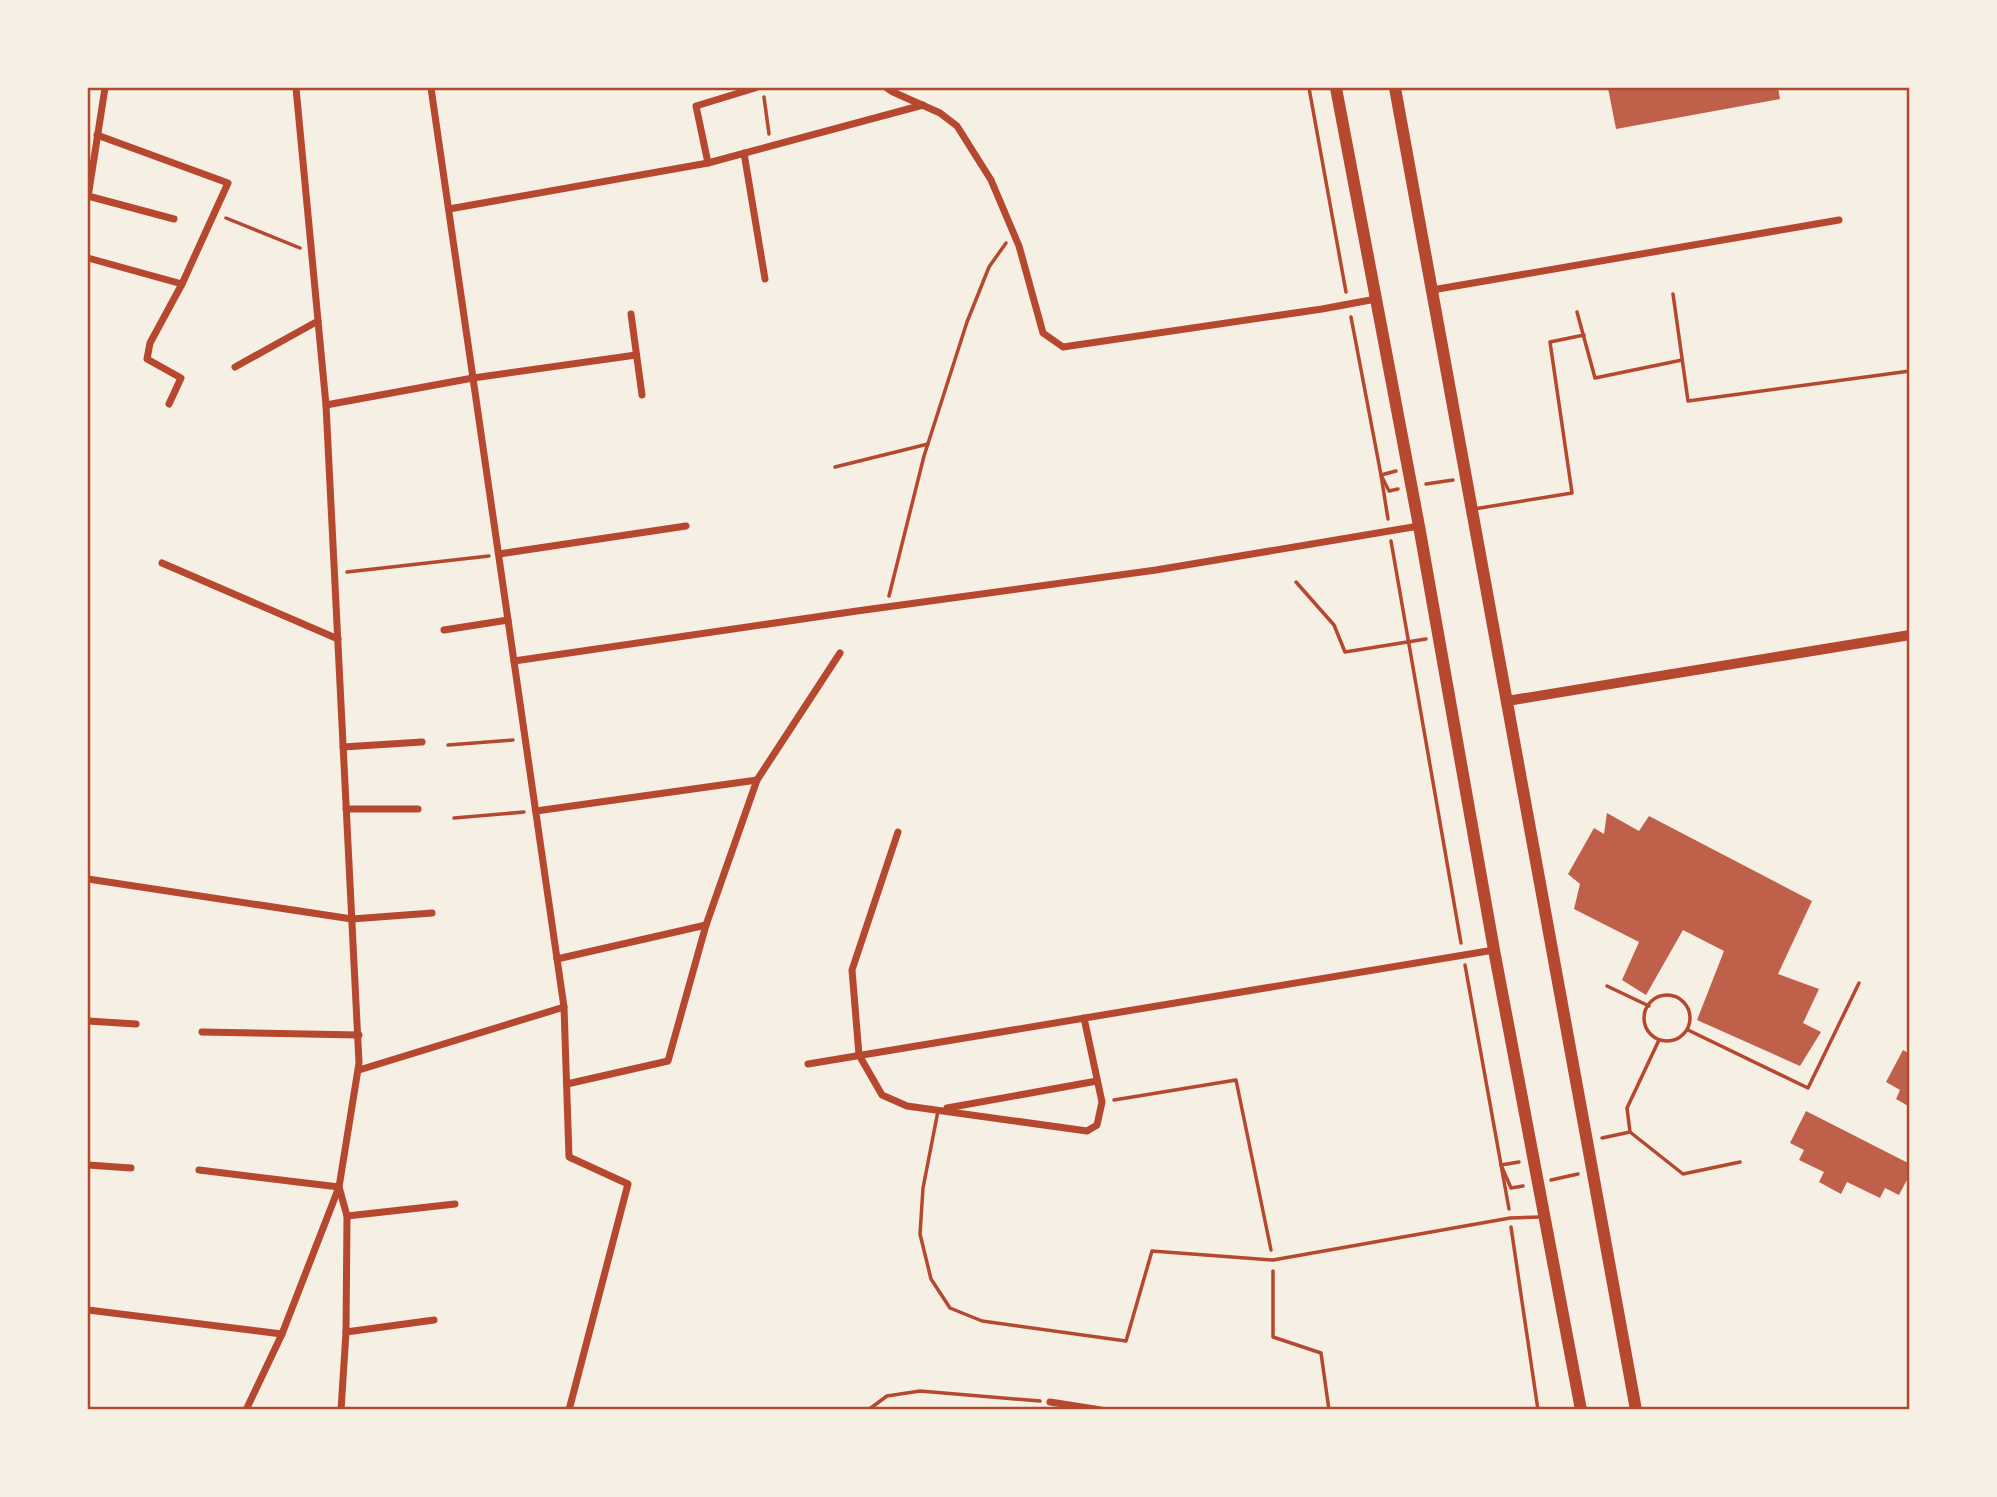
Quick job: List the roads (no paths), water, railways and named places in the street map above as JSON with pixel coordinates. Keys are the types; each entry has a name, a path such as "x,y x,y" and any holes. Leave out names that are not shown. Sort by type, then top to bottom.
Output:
{"main road":[{"path":"1336,88 1581,1409"},
{"path":"1395,88 1636,1409"}],"street":[{"path":"105,88 88,196 174,219"},
{"path":"246,1409 282,1334 339,1187 359,1070 326,405 296,88"},
{"path":"431,88 564,1007 569,1157 628,1184 569,1409"},
{"path":"708,163 696,106 755,88"},
{"path":"887,88 940,113 957,126 992,180 1013,233 1043,334 1063,348 1377,299"},
{"path":"449,209 708,163 923,105"},
{"path":"97,135 228,183 182,284 150,344 147,359 181,379 169,404"},
{"path":"744,153 765,279"},
{"path":"1432,290 1839,220"},
{"path":"88,258 182,284"},
{"path":"631,314 642,395"},
{"path":"235,367 318,321"},
{"path":"326,405 473,378 636,355"},
{"path":"499,554 686,526"},
{"path":"514,662 1156,570 1419,526"},
{"path":"162,563 338,639"},
{"path":"444,629 508,620"},
{"path":"1507,701 1909,635"},
{"path":"567,1084 668,1061 706,925 757,780 840,653"},
{"path":"343,747 422,742"},
{"path":"536,811 757,780"},
{"path":"346,809 418,809"},
{"path":"898,832 852,970 859,1055 882,1095 906,1106 1087,1131 1097,1125 1102,1102 1084,1018"},
{"path":"88,879 352,919 432,913"},
{"path":"557,959 706,925"},
{"path":"808,1064 1494,950"},
{"path":"359,1070 564,1007"},
{"path":"88,1021 136,1024"},
{"path":"202,1032 359,1035"},
{"path":"938,1110 1097,1081"},
{"path":"88,1165 131,1168"},
{"path":"199,1170 339,1187"},
{"path":"339,1187 347,1216 346,1332 340,1407"},
{"path":"347,1216 455,1204"},
{"path":"88,1310 282,1334"},
{"path":"346,1332 434,1320"},
{"path":"1050,1402 1101,1409"}],"lane":[{"path":"1672,295 1688,401 1909,371"},
{"path":"1577,312 1595,377 1682,360"},
{"path":"1472,509 1572,494 1550,342 1584,335"},
{"path":"938,1110 923,1188 920,1234 930,1279 950,1308 982,1321 1126,1341 1152,1251 1273,1260 1510,1218 1546,1217"}]}
